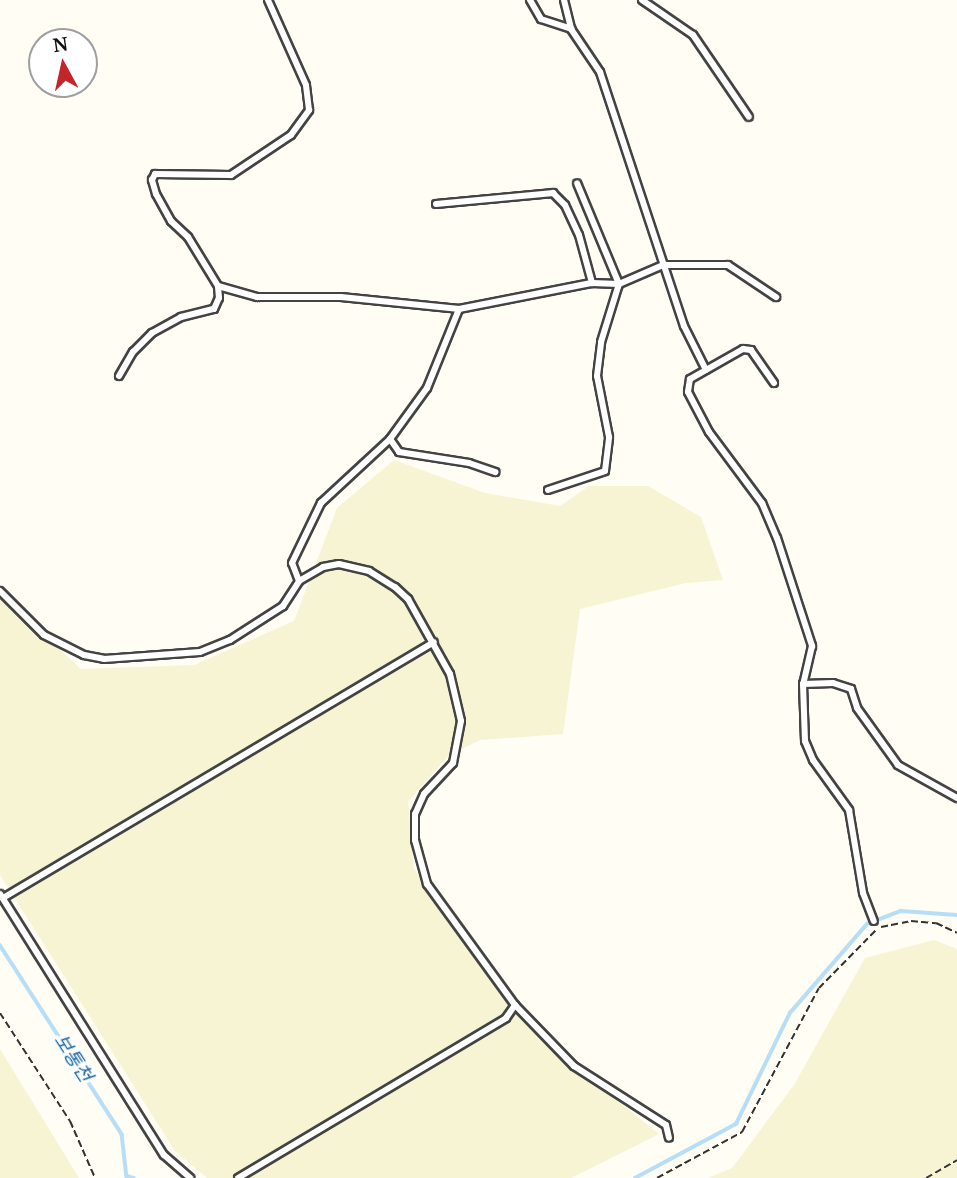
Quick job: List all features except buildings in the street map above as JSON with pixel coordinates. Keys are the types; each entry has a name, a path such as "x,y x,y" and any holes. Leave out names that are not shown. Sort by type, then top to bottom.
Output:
{"lane":[{"path":"118,376 152,333 181,317 214,309 219,298 218,286 188,237 171,221 152,180 162,173 231,175 291,135 309,110 306,85 268,0"},
{"path":"530,0 541,19 571,29"},
{"path":"564,0 571,29 600,72 684,326 706,370"},
{"path":"642,0 693,35 749,117"},
{"path":"548,490 605,471 609,437 597,376 601,342 619,284 577,183"},
{"path":"436,204 544,191 553,194 579,235 592,283"},
{"path":"218,286 257,298 341,297 459,309 592,283 619,284 663,265 728,265 776,297"},
{"path":"299,581 292,563 321,503 390,439 426,388 459,309"},
{"path":"774,383 751,350 736,352 690,379 688,392 709,432 762,503 778,538 812,646 803,684 802,721 808,752 849,810 866,902 874,921"},
{"path":"390,439 399,452 469,463 495,472"},
{"path":"0,590 44,635 84,655 104,659 200,652 230,639 283,606 299,581 310,572 338,564 369,571 408,599 450,674 461,721 453,763 419,801 415,827 418,855 427,884 514,1006 573,1066 666,1125 669,1138"},
{"path":"190,1178 164,1154 1,896 434,642"},
{"path":"803,684 833,683 851,690 857,708 898,765 957,798"},
{"path":"238,1178 506,1018 514,1006"}],"path":[{"path":"657,1178 742,1132 819,988 861,942 879,928 911,921 936,923 957,933"},
{"path":"0,1013 70,1121 95,1178"},
{"path":"926,1178 957,1160"}],"shaded area":[{"path":"394,460 485,493 560,506 589,486 648,486 701,517 723,580 686,583 580,609 563,734 480,740 448,756 408,802 414,869 544,1042 659,1134 571,1178 207,1178 175,1151 0,875 0,594 81,669 194,665 294,621 337,508"},
{"path":"934,940 957,949 957,1178 708,1178 732,1168 794,1085 865,958"},
{"path":"0,1049 79,1178 0,1178"}],"waterway":[{"path":"635,1178 736,1124 790,1013 867,924 901,911 957,915"},
{"name":"보통천","path":"0,945 122,1134 127,1178"},
{"name":"보통천","path":"127,1176 134,1178"}]}
